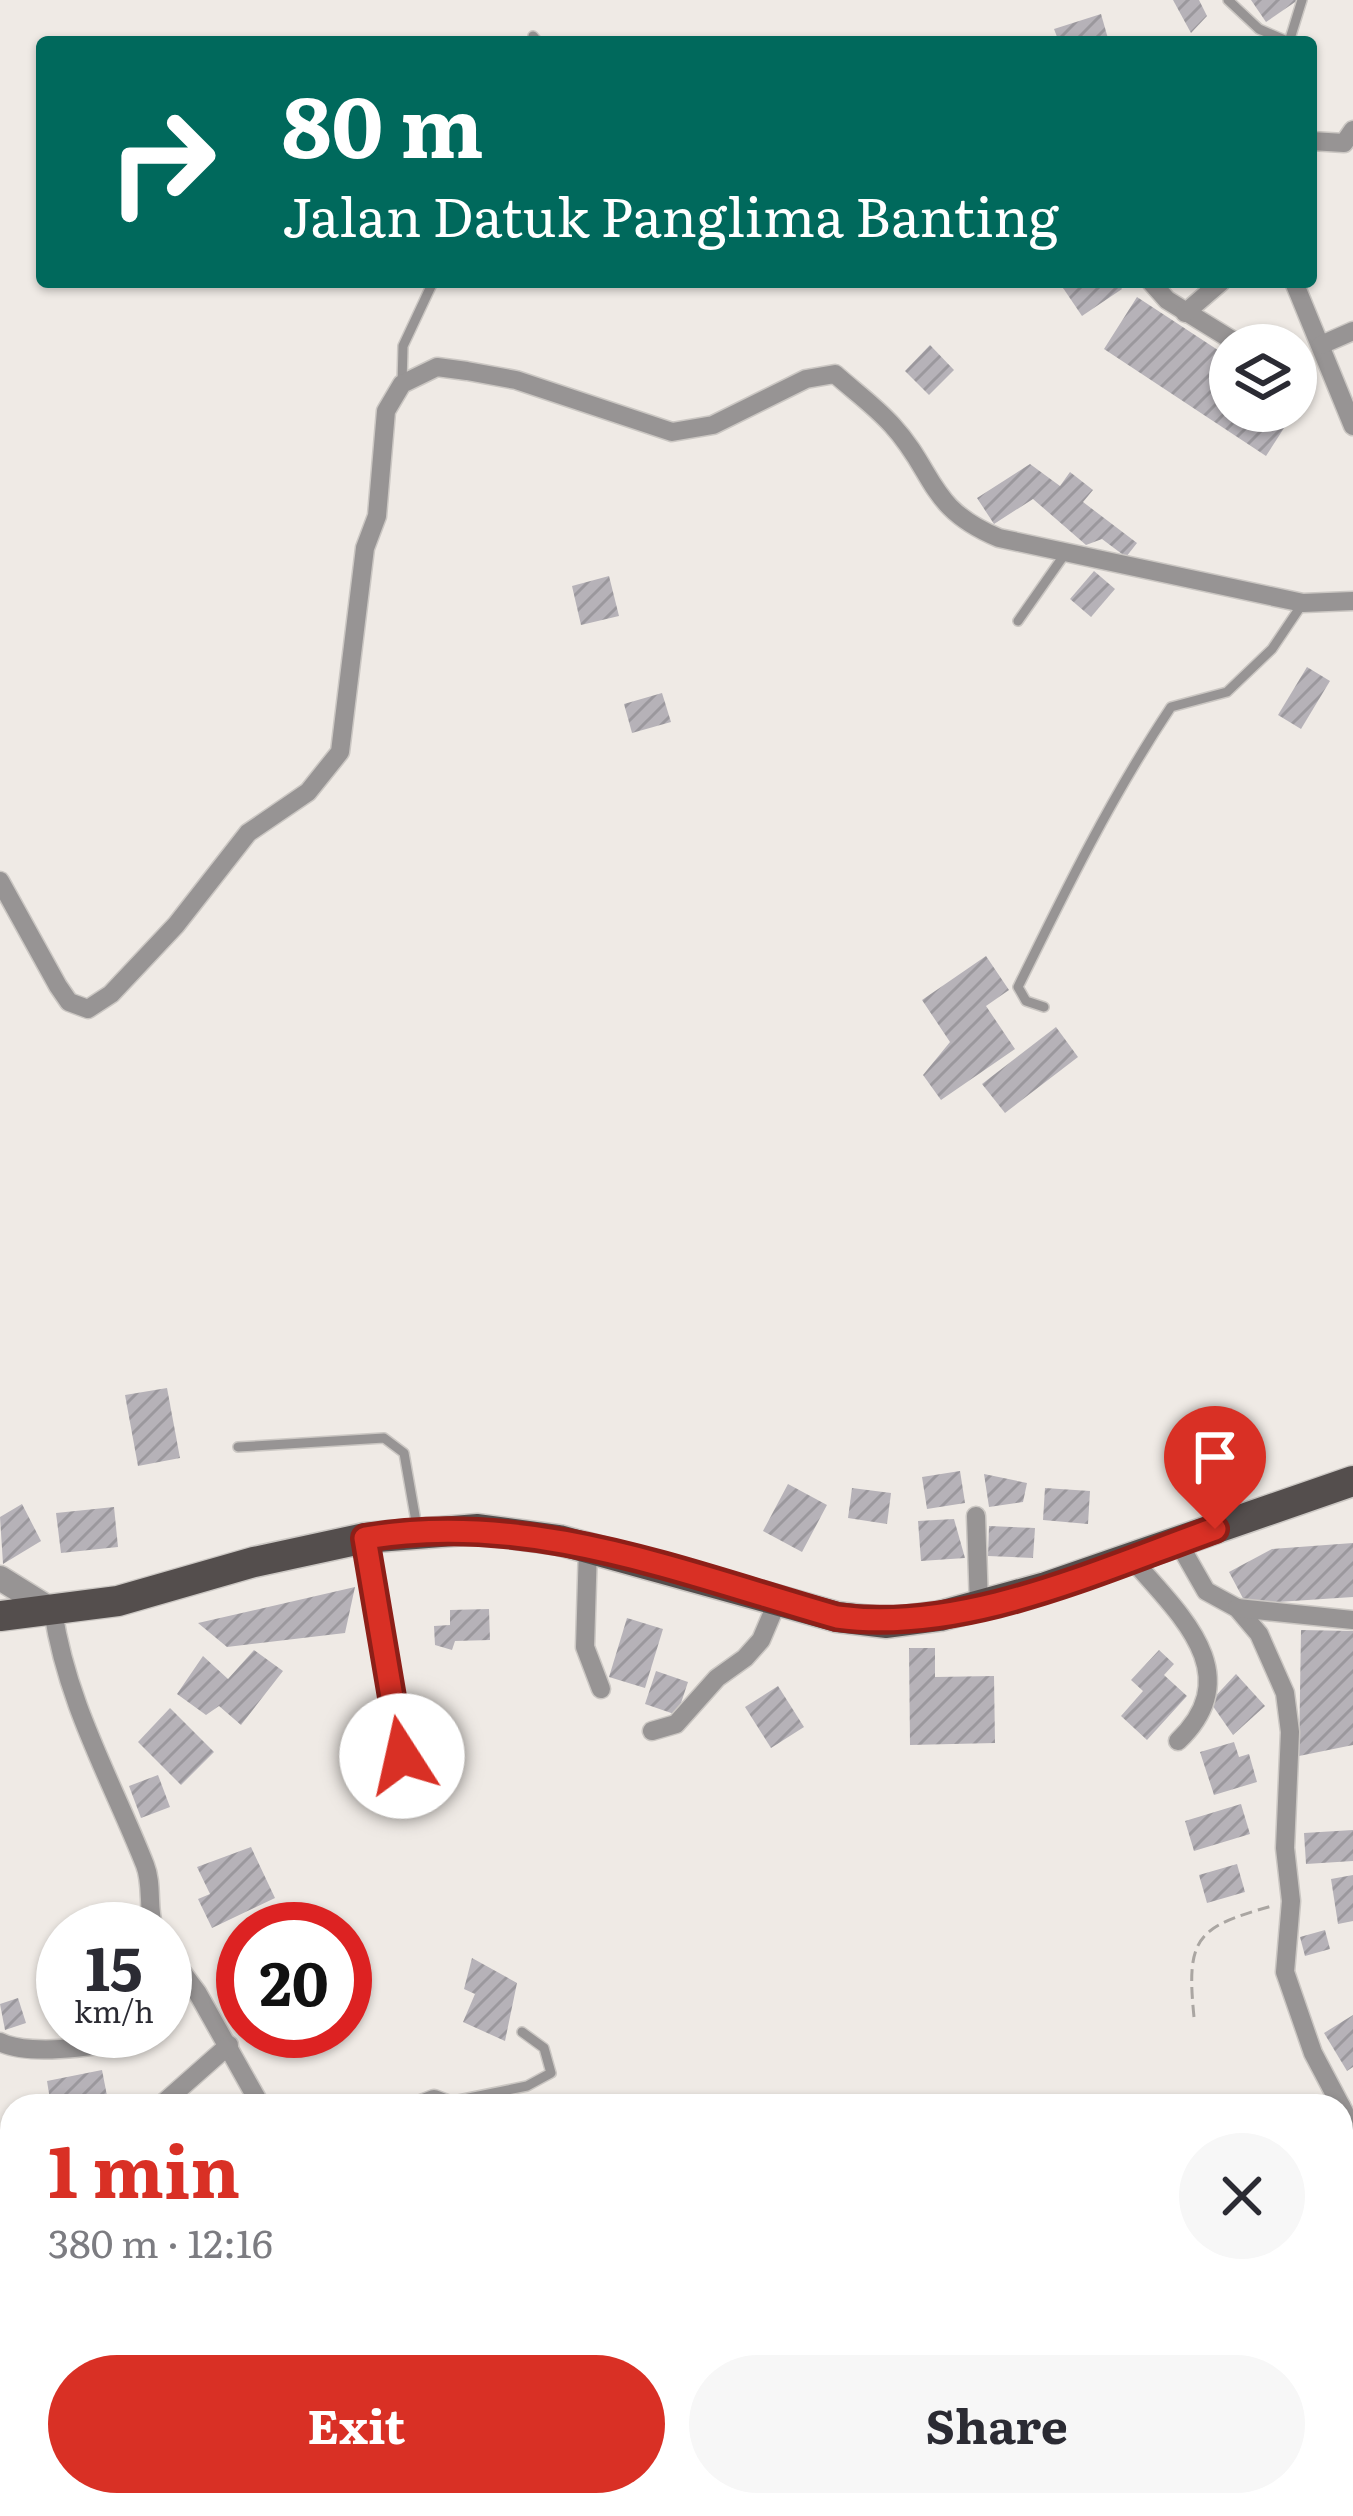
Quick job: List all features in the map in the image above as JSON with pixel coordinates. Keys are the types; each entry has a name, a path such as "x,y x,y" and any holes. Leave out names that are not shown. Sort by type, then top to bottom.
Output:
{"main road":[{"path":"0,1616 118,1600 254,1562 418,1531 518,1532 837,1617 887,1623 979,1606 1353,1481"}],"street":[{"path":"1317,141 1344,143 1353,130"},
{"path":"1158,288 1209,327"},
{"path":"1185,313 1214,288"},
{"path":"1297,288 1353,426"},
{"path":"1321,345 1353,331"},
{"path":"0,881 58,986 69,1002 88,1009 111,994 176,925 248,833 308,792 332,767 345,736 365,548 377,516 386,411 402,384 437,367 516,380 672,432 712,425 806,380 835,374 893,426 926,481 971,526 1000,538 1303,603 1353,601"},
{"path":"976,1516 979,1606"},
{"path":"1178,1542 1206,1591 1237,1608 1270,1650 1285,1693 1291,1901 1286,1972 1313,2053 1335,2094"},
{"path":"588,1547 585,1648 602,1689"},
{"path":"1131,1558 1192,1630 1206,1658 1204,1706 1178,1742"},
{"path":"0,1578 53,1611 60,1661 80,1724 148,1870 151,1902"},
{"path":"652,1731 676,1724 717,1678 745,1658 761,1640 778,1600"},
{"path":"1237,1608 1353,1619"},
{"path":"192,1991 216,2026"},
{"path":"0,2042 36,2050"},
{"path":"174,2094 216,2056"},
{"path":"236,2058 255,2094"}],"lane":[{"path":"1228,0 1258,29 1275,36"},
{"path":"1291,36 1302,0"},
{"path":"402,384 403,346 430,288"},
{"path":"1018,621 1067,551"},
{"path":"1044,1006 1025,1001 1018,987 1104,810 1136,760 1171,707 1227,692 1272,650 1303,603"},
{"path":"238,1447 384,1438 396,1443 404,1453 418,1531"},
{"path":"365,1538 410,1803"},
{"path":"493,2094 527,2086 551,2073 544,2048 522,2032"}],"path":[{"path":"1194,2017 1190,1974 1197,1942 1226,1919 1291,1901"}],"building":[{"path":"1173,0 1199,0 1207,16 1191,33"},
{"path":"1251,0 1298,0 1266,22"},
{"path":"1101,14 1107,36 1057,36 1054,29"},
{"path":"1063,288 1122,289 1082,316"},
{"path":"1137,297 1209,344 1209,418 1104,349"},
{"path":"930,345 954,370 929,395 905,371"},
{"path":"1230,432 1281,432 1266,456"},
{"path":"1030,464 1060,486 1070,472 1093,490 1083,502 1137,543 1126,557 1102,539 1086,545 1033,499 994,524 977,498"},
{"path":"1094,571 1115,589 1091,617 1070,599"},
{"path":"609,576 619,616 581,625 572,586"},
{"path":"1307,667 1330,681 1301,729 1278,715"},
{"path":"662,693 671,722 632,733 624,704"},
{"path":"986,956 1009,990 986,1006 1015,1049 941,1100 923,1075 950,1042 922,1000"},
{"path":"1056,1027 1078,1057 1005,1113 982,1084"},
{"path":"167,1388 180,1458 138,1466 125,1395"},
{"path":"960,1471 965,1503 927,1509 922,1477"},
{"path":"984,1474 1027,1483 1023,1502 989,1507"},
{"path":"788,1484 827,1505 802,1552 763,1531"},
{"path":"852,1488 891,1493 887,1524 848,1518"},
{"path":"1045,1488 1090,1491 1088,1524 1043,1520"},
{"path":"22,1504 41,1541 3,1564 0,1517"},
{"path":"114,1507 118,1547 61,1553 56,1513"},
{"path":"954,1519 965,1558 921,1561 918,1521"},
{"path":"989,1526 1035,1528 1033,1558 988,1556"},
{"path":"1353,1543 1353,1597 1246,1604 1229,1572 1272,1549"},
{"path":"355,1587 345,1633 227,1647 198,1623"},
{"path":"489,1609 490,1640 455,1641 452,1650 435,1645 434,1626 450,1625 450,1610"},
{"path":"627,1618 663,1629 645,1688 609,1677"},
{"path":"1301,1630 1353,1631 1353,1745 1299,1756"},
{"path":"909,1648 935,1648 935,1677 994,1676 995,1743 910,1745"},
{"path":"254,1650 283,1671 241,1725 219,1706 206,1715 177,1694 203,1656 228,1679"},
{"path":"1159,1650 1174,1664 1164,1675 1187,1696 1147,1740 1121,1716 1143,1691 1131,1680"},
{"path":"656,1671 688,1682 677,1715 645,1704"},
{"path":"1236,1674 1265,1706 1233,1735 1210,1702"},
{"path":"778,1686 804,1727 771,1748 745,1707"},
{"path":"170,1708 214,1752 181,1785 138,1742"},
{"path":"1234,1742 1239,1757 1249,1754 1257,1782 1214,1795 1200,1752"},
{"path":"158,1775 170,1807 141,1818 129,1786"},
{"path":"1241,1804 1250,1834 1194,1851 1185,1821"},
{"path":"1353,1830 1353,1861 1306,1864 1304,1833"},
{"path":"251,1847 275,1898 216,1902 216,1926 212,1928 198,1899 210,1894 197,1867"},
{"path":"1237,1864 1245,1892 1207,1903 1199,1875"},
{"path":"1353,1875 1353,1921 1338,1924 1331,1879"},
{"path":"1325,1930 1330,1949 1305,1956 1300,1937"},
{"path":"472,1958 517,1983 505,2041 463,2022 475,1994 464,1989"},
{"path":"18,1998 26,2023 5,2030 0,2004"},
{"path":"1353,2015 1353,2067 1347,2071 1324,2033"},
{"path":"102,2070 107,2094 49,2094 47,2081"}],"route":[{"path":"402,1756 365,1538 441,1529 518,1532 837,1617 887,1623 940,1616 1046,1587 1215,1529"}]}
